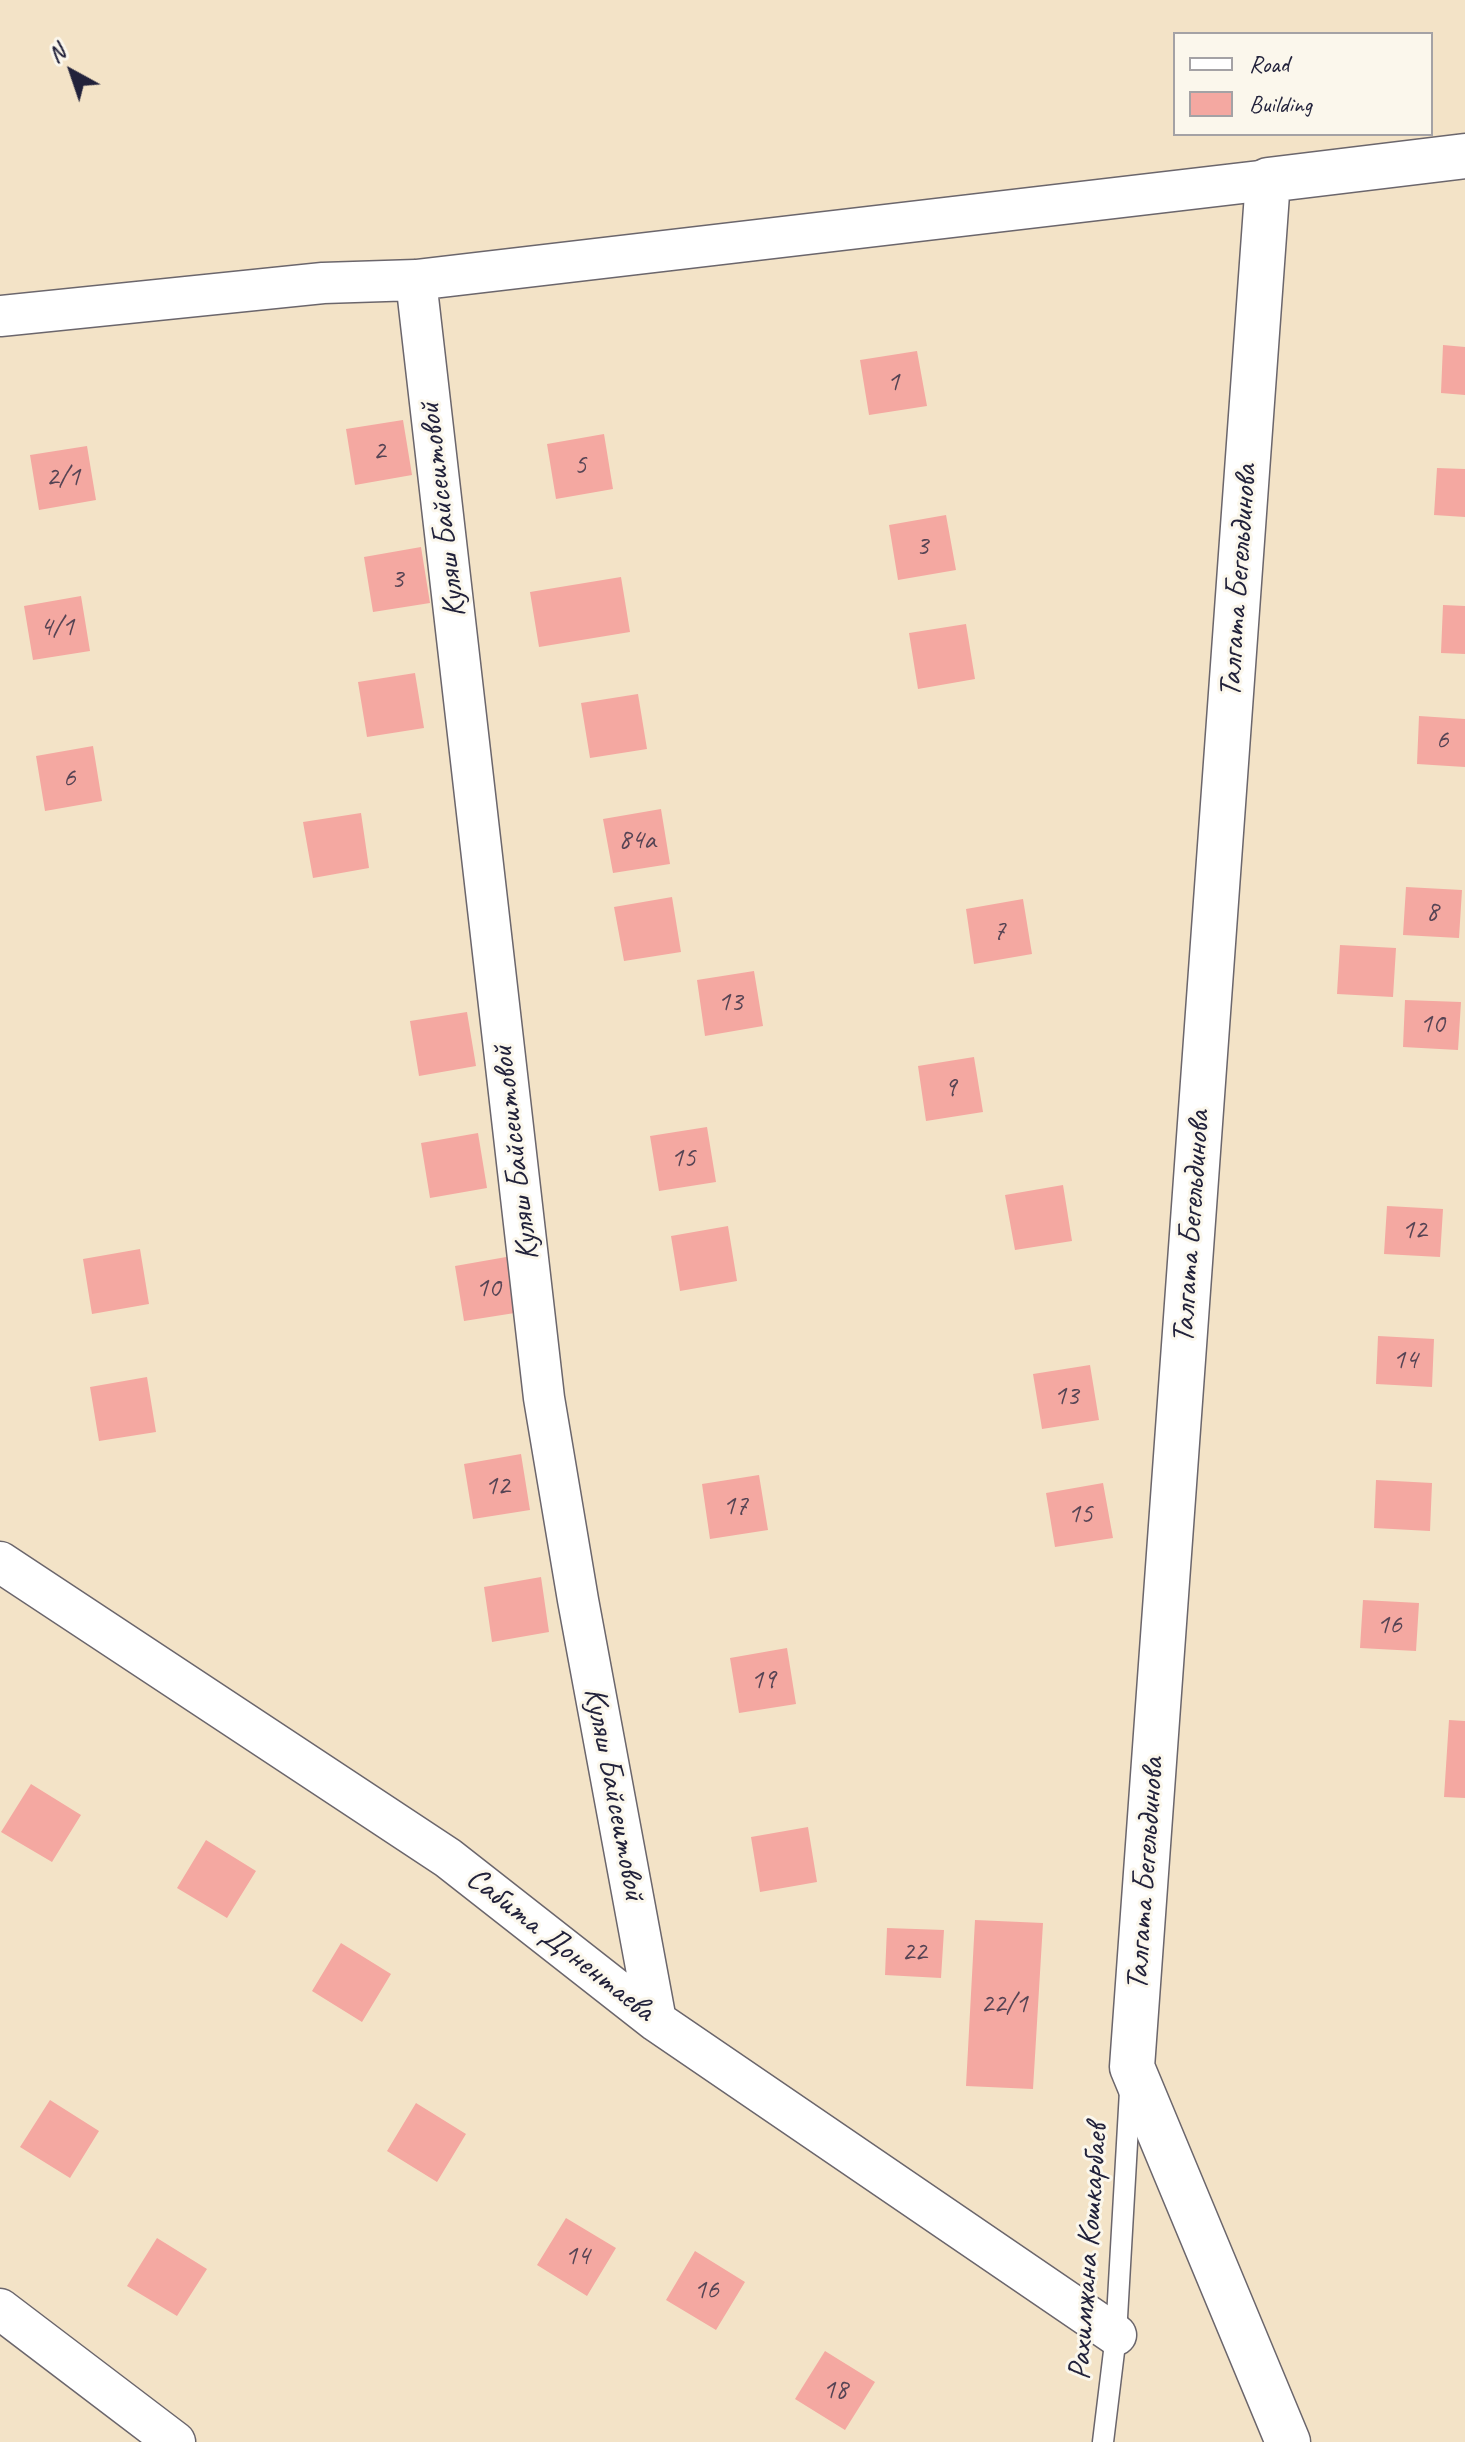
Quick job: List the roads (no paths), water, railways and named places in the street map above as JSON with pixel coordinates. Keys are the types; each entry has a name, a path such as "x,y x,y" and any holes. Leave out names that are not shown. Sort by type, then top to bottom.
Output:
{"street":[{"path":"0,316 323,283 416,280 1465,156"},
{"name":"Талгата Бегельдинова","path":"1268,180 1132,2067 1288,2442"},
{"name":"Куляш Байсеитовой","path":"416,280 544,1398 656,2021"},
{"name":"Сабита Донентаева","path":"0,1562 448,1858 656,2021 1116,2335"},
{"path":"0,2309 175,2442"}],"lane":[{"name":"Рахимжана Кошкарбаев","path":"1103,2442 1116,2335 1132,2067"}]}
